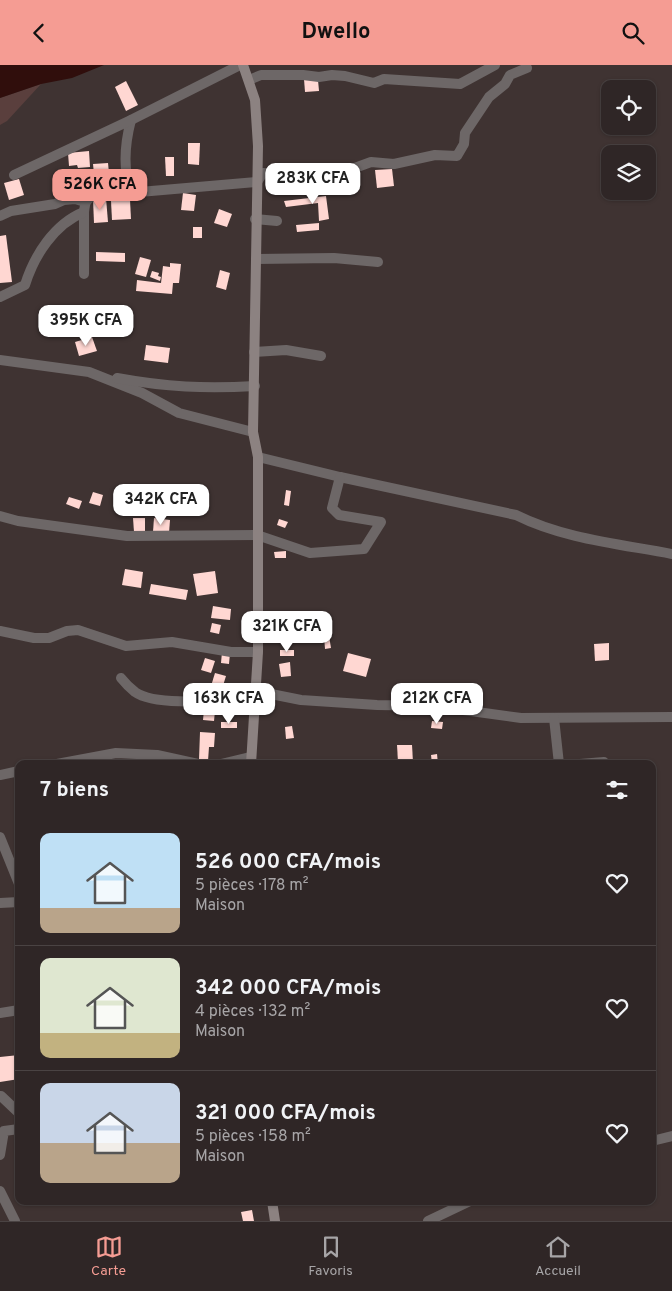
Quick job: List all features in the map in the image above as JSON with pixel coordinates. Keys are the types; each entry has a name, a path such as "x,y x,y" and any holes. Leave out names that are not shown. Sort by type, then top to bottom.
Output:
{"main road":[{"path":"242,65 249,80 257,123 255,386 252,432 258,457 258,652 251,760"},
{"path":"273,1205 276,1221"}],"street":[{"path":"14,175 242,65"},
{"path":"249,80 261,75 281,74 320,77 345,76 374,83 384,79 460,84 483,68 495,65"},
{"path":"0,297 25,285 31,265 50,238 84,207 93,196 257,182 263,173 319,177 340,173 371,162 394,164 435,155 457,156 464,143 465,133 489,97 505,83 510,75 526,66"},
{"path":"131,120 126,139 127,182 131,192"},
{"path":"0,212 55,204 64,200 75,199 84,207 84,274"},
{"path":"0,216 11,211"},
{"path":"255,219 277,221"},
{"path":"256,259 334,258 378,262"},
{"path":"254,352 286,350 321,356"},
{"path":"0,360 89,372 144,383 181,387 255,386"},
{"path":"89,372 142,393 179,413 252,432"},
{"path":"258,457 340,477 516,515 535,524 567,534 672,554"},
{"path":"0,516 98,534 127,537 257,535 310,553 364,549 381,522 339,515 332,508 340,477"},
{"path":"0,631 34,638 49,637 66,631 78,630 126,645 172,642 231,652 258,652"},
{"path":"121,678 136,693 156,699 178,701 256,695 377,705 434,706 522,718 672,717"},
{"path":"554,717 561,760"},
{"path":"78,760 116,753 156,755 179,760"},
{"path":"0,775 15,772"},
{"path":"0,837 15,874"},
{"path":"0,903 15,903"},
{"path":"0,1013 15,1010"},
{"path":"1,1097 15,1109"},
{"path":"0,1155 2,1131 15,1129"},
{"path":"656,1140 672,1136"},
{"path":"0,1191 15,1221"},
{"path":"428,1221 462,1205"}],"shaded area":[{"path":"0,65 104,65 72,78 41,84 0,98"},
{"path":"41,84 7,121 0,125 0,98"}],"building":[{"path":"304,79 318,80 319,91 305,92"},
{"path":"126,81 138,105 126,111 115,87"},
{"path":"188,143 200,143 199,165 188,164"},
{"path":"89,151 90,167 78,168 77,165 69,166 68,153"},
{"path":"165,157 174,157 174,176 166,176"},
{"path":"108,163 110,183 95,184 93,164"},
{"path":"392,169 394,186 377,188 375,170"},
{"path":"19,179 24,195 9,200 4,183"},
{"path":"325,185 327,192 312,195 310,188"},
{"path":"183,193 196,195 194,211 181,210"},
{"path":"326,196 329,219 319,221 318,203 286,207 284,201"},
{"path":"106,198 108,222 94,223 93,199"},
{"path":"130,200 131,219 112,220 111,201"},
{"path":"219,209 232,214 227,227 214,223"},
{"path":"319,223 319,230 297,232 296,225"},
{"path":"193,227 202,227 202,238 193,238"},
{"path":"6,235 12,282 0,283 0,236"},
{"path":"96,252 125,253 125,262 96,261"},
{"path":"140,257 151,260 146,277 135,274"},
{"path":"170,263 181,264 179,283 173,283 172,294 136,291 137,280 161,283 163,266 170,267"},
{"path":"220,270 230,273 226,290 216,287"},
{"path":"152,271 159,273 160,281 150,277"},
{"path":"83,313 84,321 68,323 67,316"},
{"path":"92,337 97,351 79,356 75,342"},
{"path":"146,345 170,348 168,363 144,360"},
{"path":"286,490 291,491 289,506 284,505"},
{"path":"93,492 103,495 100,506 89,503"},
{"path":"69,497 82,501 79,509 66,504"},
{"path":"133,518 145,518 145,531 134,532"},
{"path":"154,518 170,520 169,533 153,532"},
{"path":"279,519 288,522 285,528 277,525"},
{"path":"286,551 286,558 275,558 274,552"},
{"path":"125,569 143,572 141,588 122,585"},
{"path":"215,571 218,593 197,596 193,574"},
{"path":"151,584 188,590 186,600 149,594"},
{"path":"213,606 231,609 230,620 211,618"},
{"path":"212,623 221,625 219,634 210,632"},
{"path":"324,636 329,636 331,648 325,649"},
{"path":"609,643 609,660 595,661 594,644"},
{"path":"280,650 294,650 294,656 280,656"},
{"path":"222,652 230,653 229,664 221,663"},
{"path":"348,653 371,659 366,677 343,671"},
{"path":"205,658 215,661 211,673 201,670"},
{"path":"290,662 291,676 281,677 279,664"},
{"path":"215,673 226,676 222,689 211,686"},
{"path":"204,710 215,711 214,721 203,720"},
{"path":"432,721 443,722 442,729 431,728"},
{"path":"221,722 237,722 237,728 221,728"},
{"path":"292,726 294,738 286,739 285,727"},
{"path":"200,732 215,733 214,747 209,747 208,760 199,760"},
{"path":"397,745 412,745 413,760 398,760"},
{"path":"437,754 438,760 432,760 431,755"},
{"path":"15,1055 15,1080 0,1082 0,1057"},
{"path":"252,1210 254,1221 243,1221 241,1212"}]}
